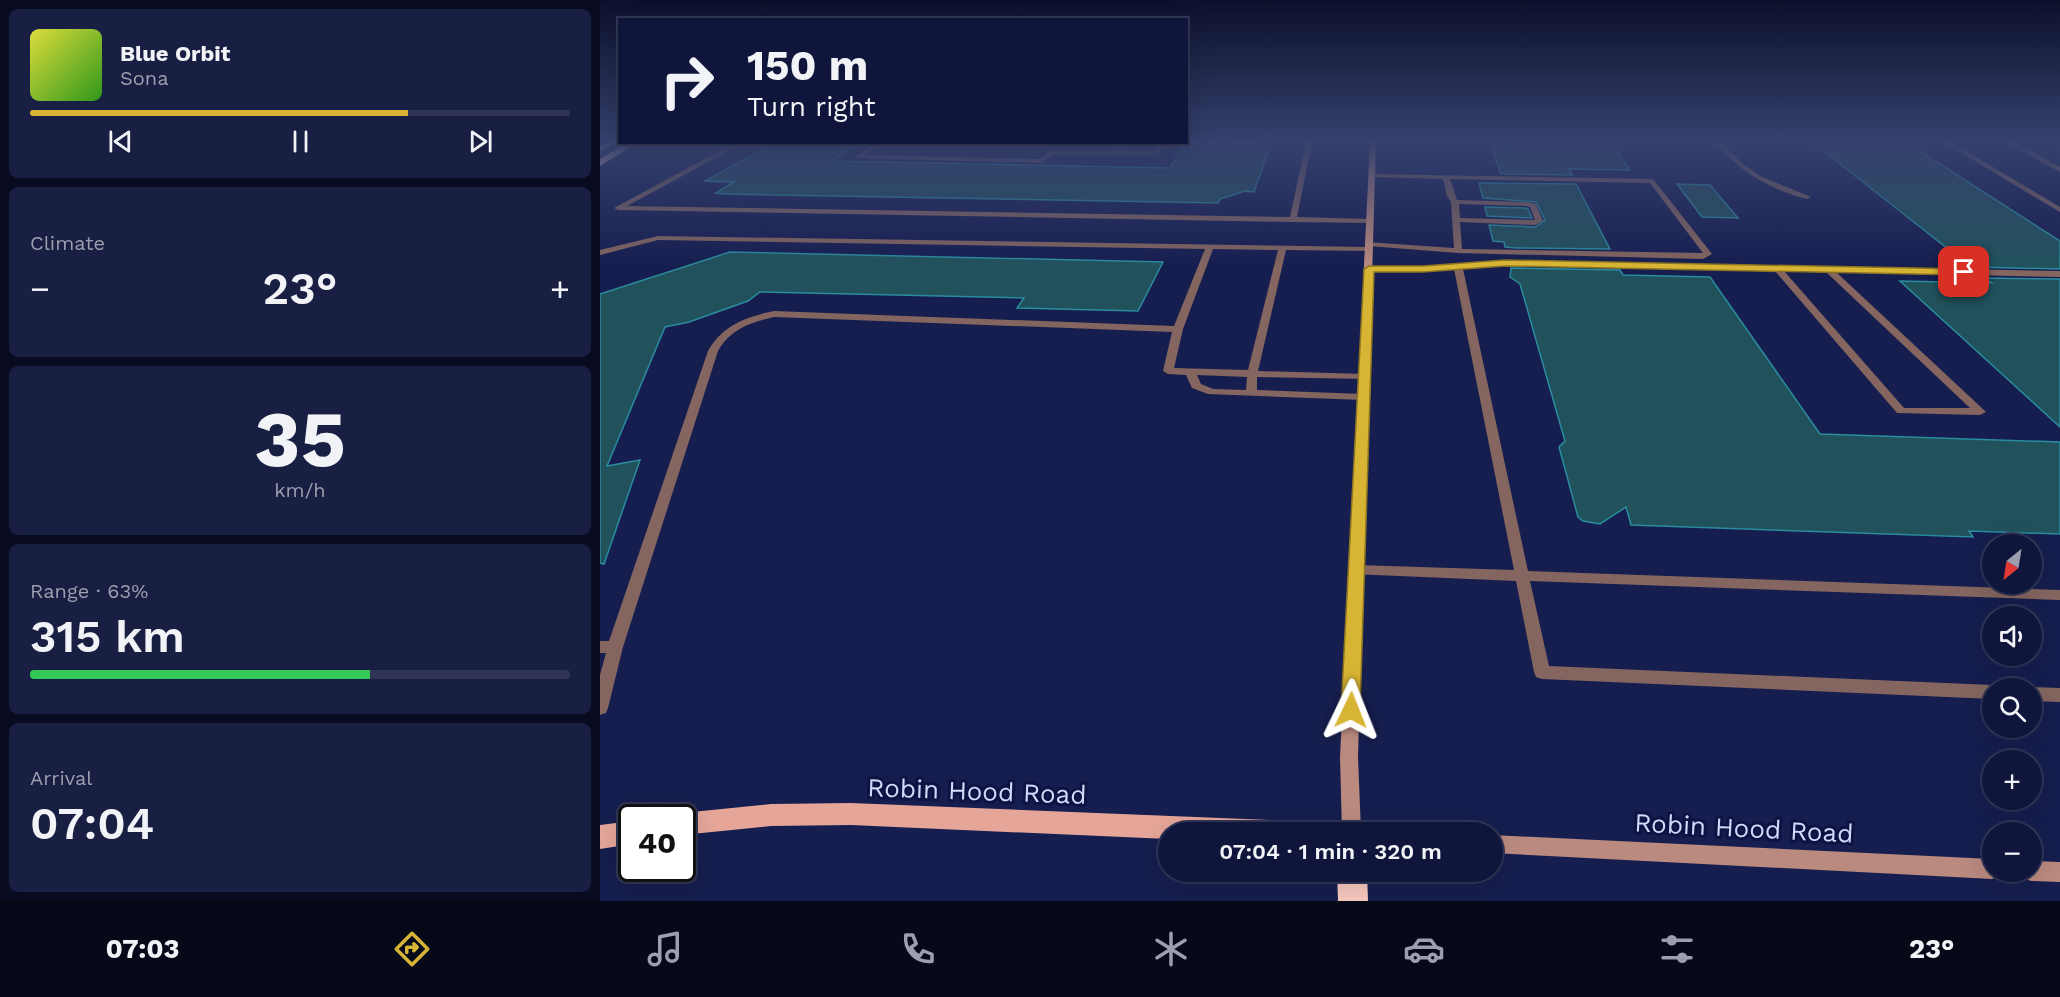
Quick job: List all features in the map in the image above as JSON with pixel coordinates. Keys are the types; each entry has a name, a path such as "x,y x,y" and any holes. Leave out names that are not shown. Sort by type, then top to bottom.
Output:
{"highway":[{"path":"1352,882 1353,901"}],"main road":[{"name":"Robin Hood Road","path":"696,823 771,815 851,814 1158,827"},
{"path":"600,837 618,834"}],"street":[{"path":"663,184 618,208 1370,221"},
{"path":"1293,220 1300,184"},
{"path":"1351,822 1349,757 1372,184"},
{"path":"1448,184 1455,202 1458,251"},
{"path":"600,253 658,238 1283,247 1369,246 1458,251 1703,256 1708,254 1654,184"},
{"path":"1766,184 1807,197"},
{"path":"2016,184 2060,210"},
{"path":"1455,202 1527,204 1533,206 1539,221 1535,223 1456,220"},
{"path":"1210,246 1178,329 1168,371 1365,378"},
{"path":"1251,393 1252,374 1283,247"},
{"path":"1369,269 1423,269 1505,263 2060,274"},
{"path":"1458,266 1542,672 1982,692"},
{"path":"1777,268 1901,411 1980,412 1828,269"},
{"path":"600,708 607,647 713,351 718,339 734,327 774,314 1178,329"},
{"path":"1190,372 1196,386 1212,392 1363,397"},
{"path":"1357,570 2060,595"},
{"path":"2042,694 2060,695"},
{"name":"Robin Hood Road","path":"1503,845 1982,868"},
{"path":"2042,871 2060,872"}],"building":[{"path":"731,184 1257,184 1254,192 1245,191 1220,199 1218,203 716,193"},
{"path":"1479,184 1576,184 1610,249 1505,247 1504,242 1493,241 1489,225 1535,227 1545,220 1536,202 1483,198"},
{"path":"1677,184 1710,185 1738,218 1702,217"},
{"path":"1866,184 1971,184 2060,241 2060,269 1971,267"},
{"path":"1485,207 1526,208 1532,218 1487,216"},
{"path":"730,252 1163,262 1138,311 1017,308 1024,298 760,292 748,301 689,322 665,327 607,466 640,460 604,564 600,563 600,294"},
{"path":"1511,268 1620,270 1623,275 1710,277 1820,434 2060,442 2060,534 1969,531 1973,537 1631,525 1626,507 1600,524 1583,521 1578,517 1559,447 1565,441 1520,284 1510,277"},
{"path":"1985,278 2060,279 2060,427 1900,281 1992,283"}],"route":[{"path":"1351,710 1369,269 1423,269 1505,263 1964,272"}]}
